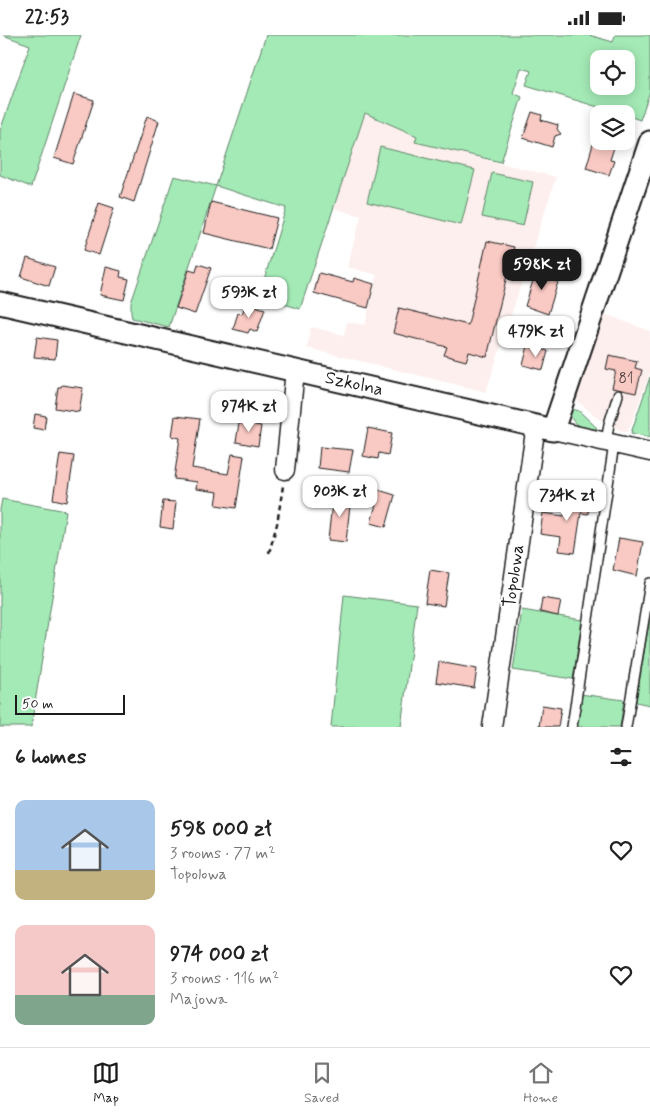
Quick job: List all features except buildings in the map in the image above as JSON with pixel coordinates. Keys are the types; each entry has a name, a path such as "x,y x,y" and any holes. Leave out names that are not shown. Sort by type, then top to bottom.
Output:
{"street":[{"name":"Topolowa","path":"492,727 545,428 650,142"},
{"name":"Szkolna","path":"0,303 650,452"},
{"path":"285,471 294,370"}],"lane":[{"path":"572,727 610,443 610,424 618,395"},
{"path":"626,727 650,583"}],"path":[{"path":"269,553 277,524 285,471"}],"shaded area":[{"path":"364,113 417,136 416,142 556,177 486,392 307,348 311,327 344,335 347,322 365,325 377,275 347,267 361,216 333,208"},
{"path":"602,313 650,331 650,373 628,432 617,429 599,419 575,399"}],"green space":[{"path":"3,35 81,35 31,187 0,175 0,131 30,45"},
{"path":"266,35 589,35 613,42 615,35 650,35 650,91 640,120 635,118 635,105 592,105 526,85 531,71 521,68 513,93 522,97 501,162 415,142 417,136 365,113 300,309 259,296 286,208 216,186"},
{"path":"380,147 475,170 461,225 367,202"},
{"path":"492,173 533,182 523,226 482,217"},
{"path":"174,176 216,186 169,327 132,318 131,303"},
{"path":"650,377 650,437 631,433"},
{"path":"569,408 579,411 597,428 591,430 581,428 574,422"},
{"path":"2,499 66,511 31,727 0,727 0,510"},
{"path":"344,595 417,604 401,727 331,727"},
{"path":"522,610 582,620 573,679 513,670"},
{"path":"650,616 650,705 636,702"},
{"path":"580,694 624,700 620,727 576,727"}]}
